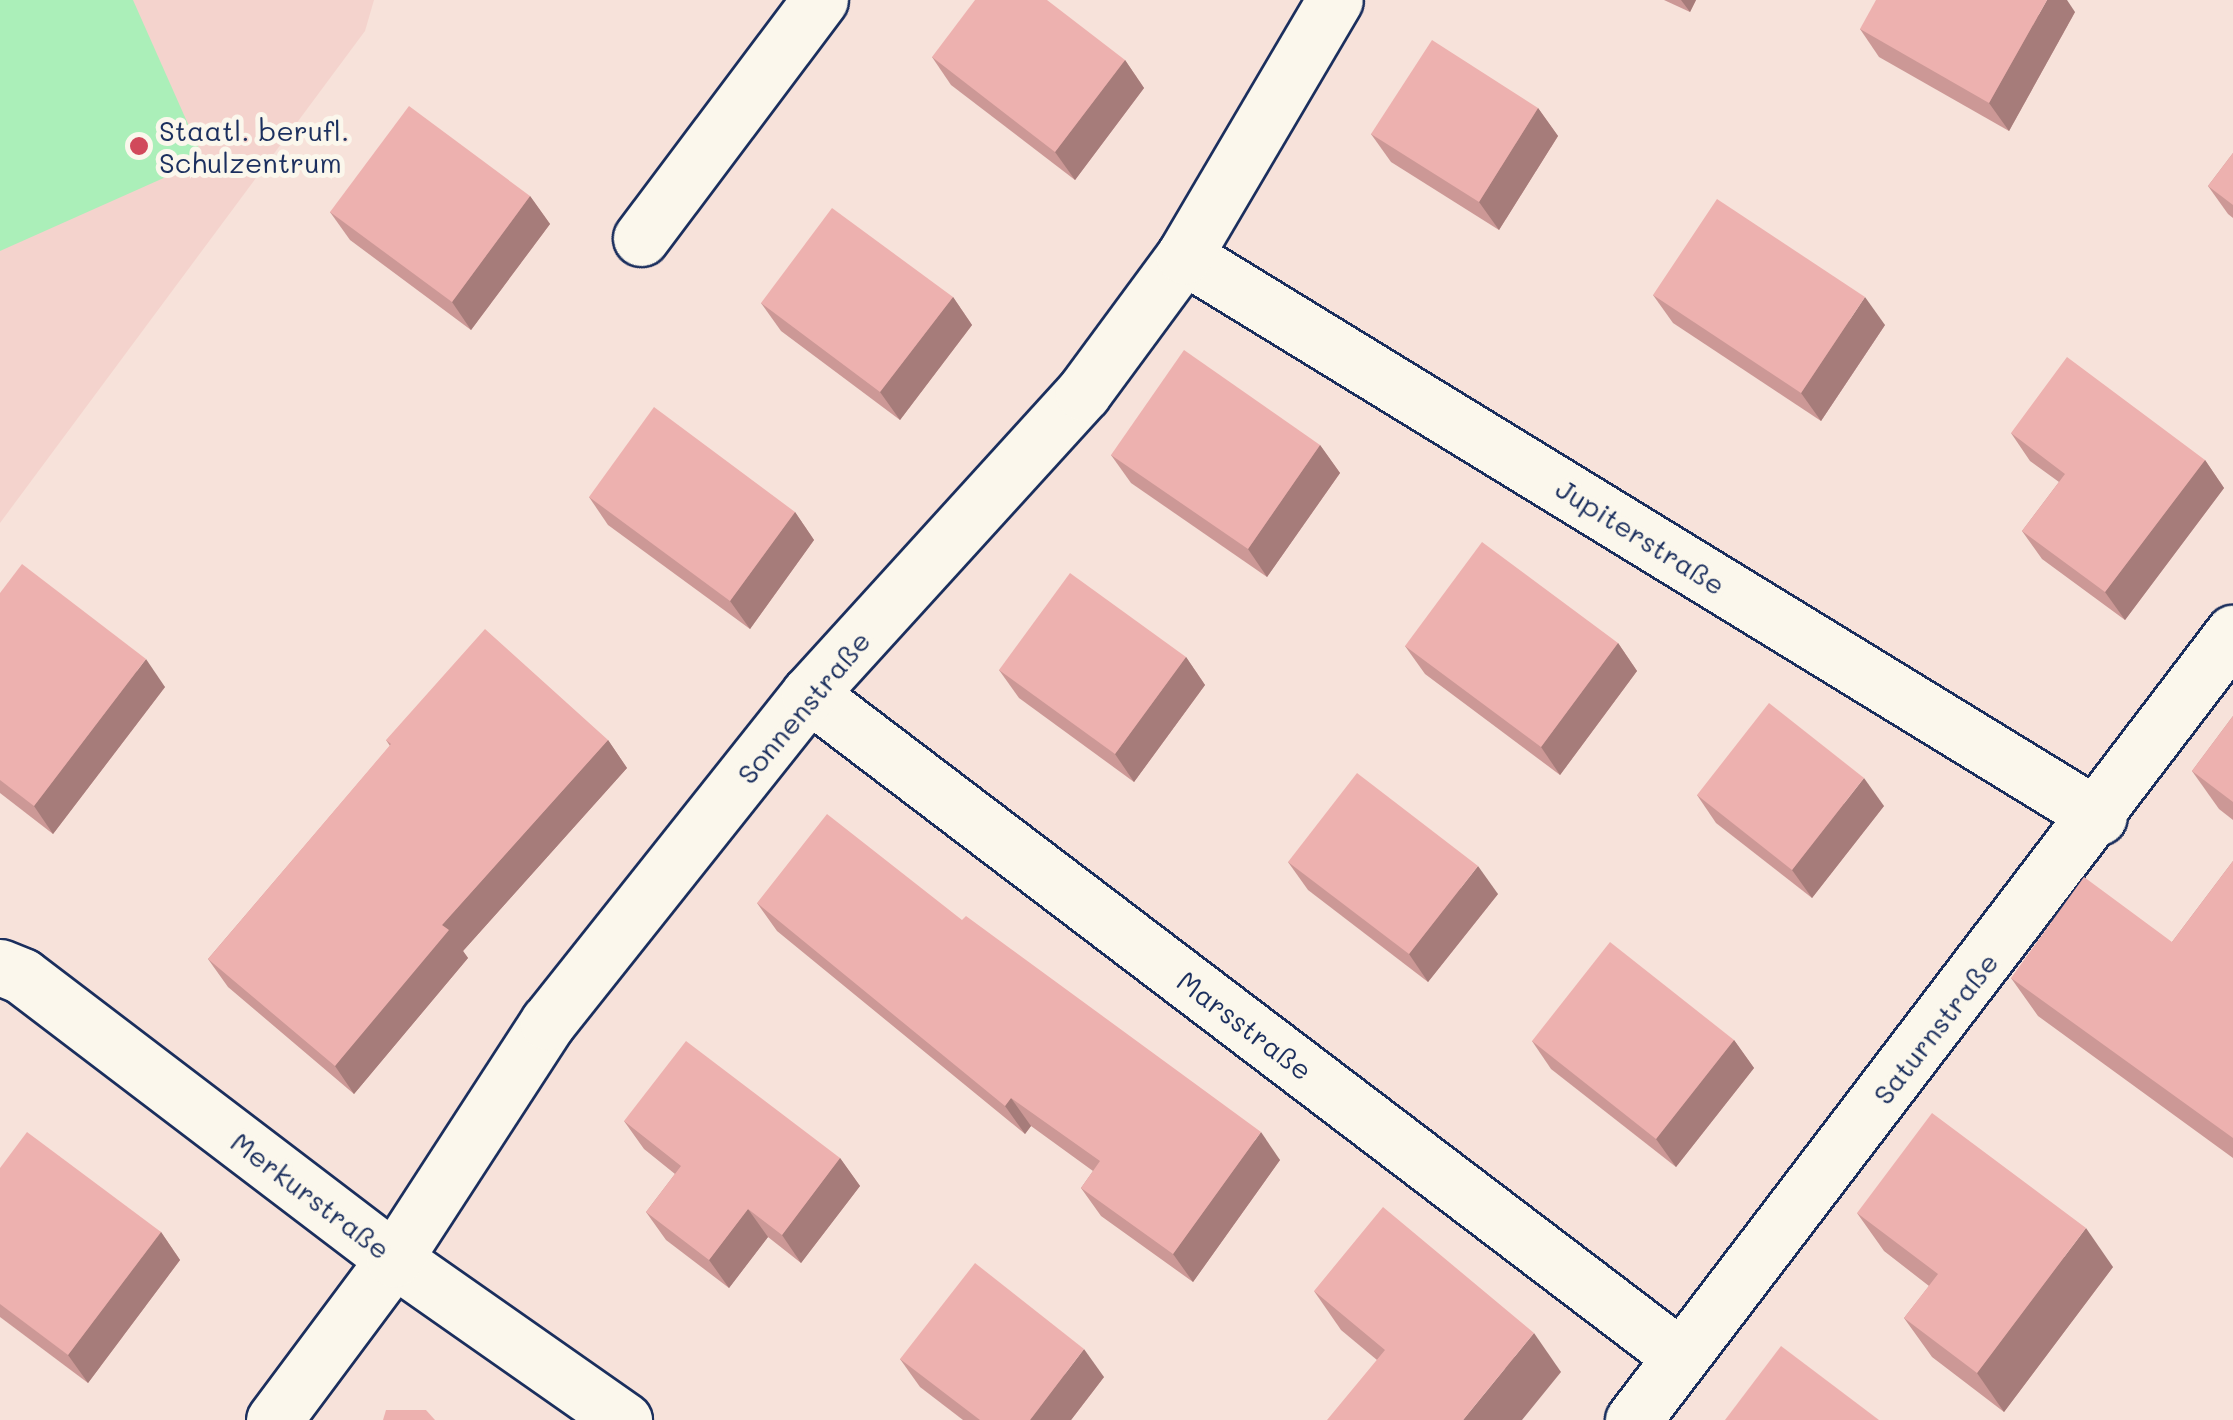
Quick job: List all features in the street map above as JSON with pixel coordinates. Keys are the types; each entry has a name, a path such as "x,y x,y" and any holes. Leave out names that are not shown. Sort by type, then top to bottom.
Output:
{"street":[{"path":"641,238 820,0"},
{"name":"Sonnenstraße","path":"274,1420 394,1259 548,1022 809,694 1084,394 1184,256 1334,0"},
{"name":"Jupiterstraße","path":"1184,256 2099,817"},
{"name":"Saturnstraße","path":"1633,1420 2099,817 2233,633"},
{"name":"Marsstraße","path":"809,694 1681,1356"},
{"name":"Merkurstraße","path":"0,967 22,976 394,1259 624,1420"}],"shaded area":[{"name":"Staatl. berufl. Schulzentrum","path":"0,0 374,0 365,31 0,523"}],"green space":[{"path":"0,0 133,0 204,160 0,251"}],"building":[{"path":"975,0 1047,0 1125,60 1055,152 932,57"},
{"path":"1876,0 2047,0 1989,103 1860,29"},
{"path":"1432,40 1538,108 1479,202 1371,134"},
{"path":"409,106 530,196 452,302 330,212"},
{"path":"2233,153 2233,205 2208,186"},
{"path":"1717,199 1865,297 1801,393 1653,295"},
{"path":"832,208 953,297 880,392 761,303"},
{"path":"1184,350 1320,445 1248,549 1111,455"},
{"path":"2067,357 2205,460 2105,592 2022,531 2065,474 2011,433"},
{"path":"654,407 795,512 730,601 589,497"},
{"path":"1482,542 1618,643 1541,747 1405,646"},
{"path":"22,564 146,659 34,806 0,780 0,593"},
{"path":"1070,573 1186,657 1115,754 999,670"},
{"path":"485,629 608,740 442,925 449,930 335,1066 208,959 391,744 386,740"},
{"path":"1769,703 1864,778 1792,870 1697,795"},
{"path":"2233,716 2233,802 2192,771"},
{"path":"1357,773 1478,866 1409,954 1288,862"},
{"path":"827,814 962,920 966,916 1261,1132 1173,1254 1081,1188 1100,1161 1011,1098 1005,1106 757,903"},
{"path":"2233,861 2233,1138 2011,978 2084,877 2172,942"},
{"path":"1610,942 1734,1040 1656,1139 1532,1041"},
{"path":"686,1041 840,1158 782,1235 748,1209 709,1260 646,1212 681,1166 624,1121"},
{"path":"1932,1113 2086,1228 1977,1373 1904,1318 1938,1274 1857,1213"},
{"path":"27,1132 161,1232 68,1355 0,1304 0,1168"},
{"path":"1383,1207 1534,1333 1463,1420 1327,1420 1385,1350 1314,1291"},
{"path":"975,1263 1084,1349 1030,1420 980,1420 900,1359"},
{"path":"1781,1346 1879,1420 1725,1420"},
{"path":"386,1410 426,1410 435,1420 383,1420"}],"place":[{"name":"Staatl. berufl. Schulzentrum","path":"139,146"}]}
